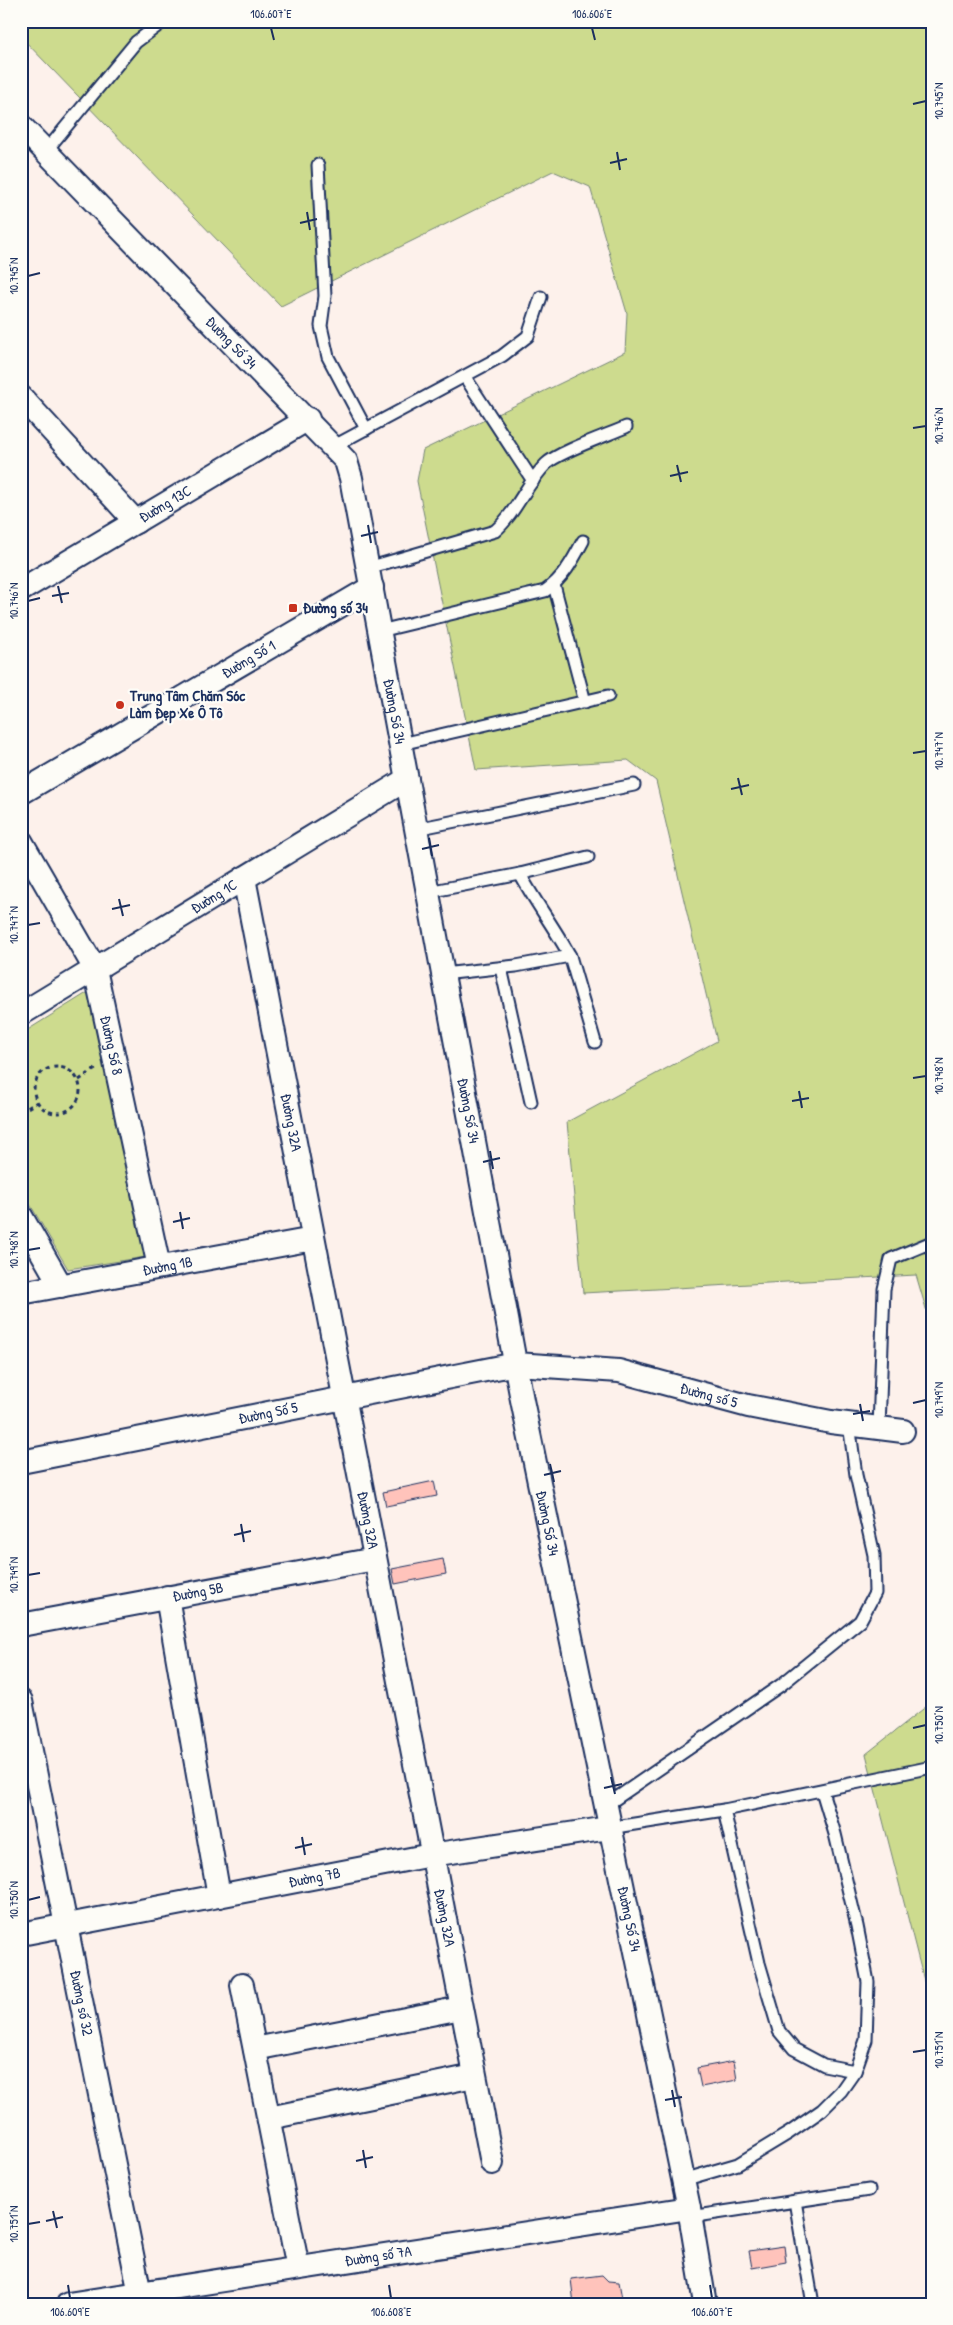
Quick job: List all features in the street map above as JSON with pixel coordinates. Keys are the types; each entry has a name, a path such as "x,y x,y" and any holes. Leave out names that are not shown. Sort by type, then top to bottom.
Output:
{"street":[{"name":"Đường Số 34","path":"24,132 46,151 308,419 346,461 370,577 516,1364 607,1817 690,2212 705,2304"},
{"path":"21,397 136,522"},
{"name":"Đường 13C","path":"21,590 308,419"},
{"name":"Đường Số 1","path":"21,793 370,577"},
{"name":"Đường 1C","path":"21,1014 407,779"},
{"name":"Đường Số 8","path":"21,841 95,969 159,1268"},
{"name":"Đường 32A","path":"244,878 492,2163"},
{"path":"21,1216 61,1286"},
{"name":"Đường 1B","path":"21,1293 313,1239"},
{"name":"Đường Số 5","path":"21,1462 516,1364"},
{"name":"Đường số 5","path":"516,1364 619,1371 748,1406 849,1424 903,1431"},
{"name":"Đường 5B","path":"21,1625 375,1559"},
{"path":"168,1597 219,1896"},
{"name":"Đường số 32","path":"21,1701 28,1773 66,1925 141,2298"},
{"name":"Đường 7B","path":"21,1934 432,1855 607,1817"},
{"path":"242,1985 298,2268"},
{"path":"255,2049 461,2008"},
{"path":"269,2118 474,2076"},
{"name":"Đường số 7A","path":"68,2304 141,2298 298,2268 690,2212"}],"lane":[{"path":"46,151 136,42 164,21"},
{"path":"318,165 325,296 321,326 328,357 366,429"},
{"path":"334,446 502,356 528,336 541,297"},
{"path":"465,377 533,481"},
{"path":"370,577 495,532 504,523 548,462 626,427"},
{"path":"380,631 545,591 554,585 566,570 583,541"},
{"path":"554,585 585,702"},
{"path":"401,744 608,696"},
{"path":"416,829 634,785"},
{"path":"428,892 520,874 588,857"},
{"path":"520,874 533,899 545,912 570,956 595,1042"},
{"path":"443,974 502,968 570,956"},
{"path":"502,968 531,1102"},
{"path":"879,1428 884,1289 892,1259 932,1242"},
{"path":"607,1817 781,1685 860,1620 874,1593 874,1554 856,1475 849,1424"},
{"path":"607,1817 724,1810 932,1767"},
{"path":"683,2180 738,2164 789,2133 831,2102 842,2091 854,2070 866,2040 868,1982 857,1926 822,1791"},
{"path":"724,1810 759,1963 778,2031 794,2049 824,2065 854,2070"},
{"path":"690,2212 795,2201 870,2190"},
{"path":"795,2201 813,2304"}],"path":[{"path":"62,1067 69,1070 78,1080 80,1095 72,1108 65,1111 50,1111 38,1102 34,1087 36,1080 47,1069 62,1067"},
{"path":"21,1112 38,1102"}],"green space":[{"path":"21,21 932,21 932,1329 916,1275 583,1293 567,1122 717,1041 656,781 628,760 476,770 417,481 423,450 625,352 627,313 590,187 553,171 281,306 21,37"},
{"path":"90,991 146,1257 68,1269 21,1189 21,1034"},
{"path":"932,1702 932,2012 866,1754"}],"building":[{"path":"434,1481 437,1496 386,1506 383,1492"},
{"path":"443,1559 446,1574 395,1584 392,1569"},
{"path":"734,2061 737,2080 701,2087 697,2068"},
{"path":"784,2246 786,2262 752,2268 749,2251"},
{"path":"602,2275 608,2281 619,2282 623,2304 574,2304 571,2279"}],"place":[{"name":"Đường số 34","path":"293,608"},
{"name":"Trung Tâm Chăm Sóc Làm Đẹp Xe Ô Tô","path":"120,705"}]}
